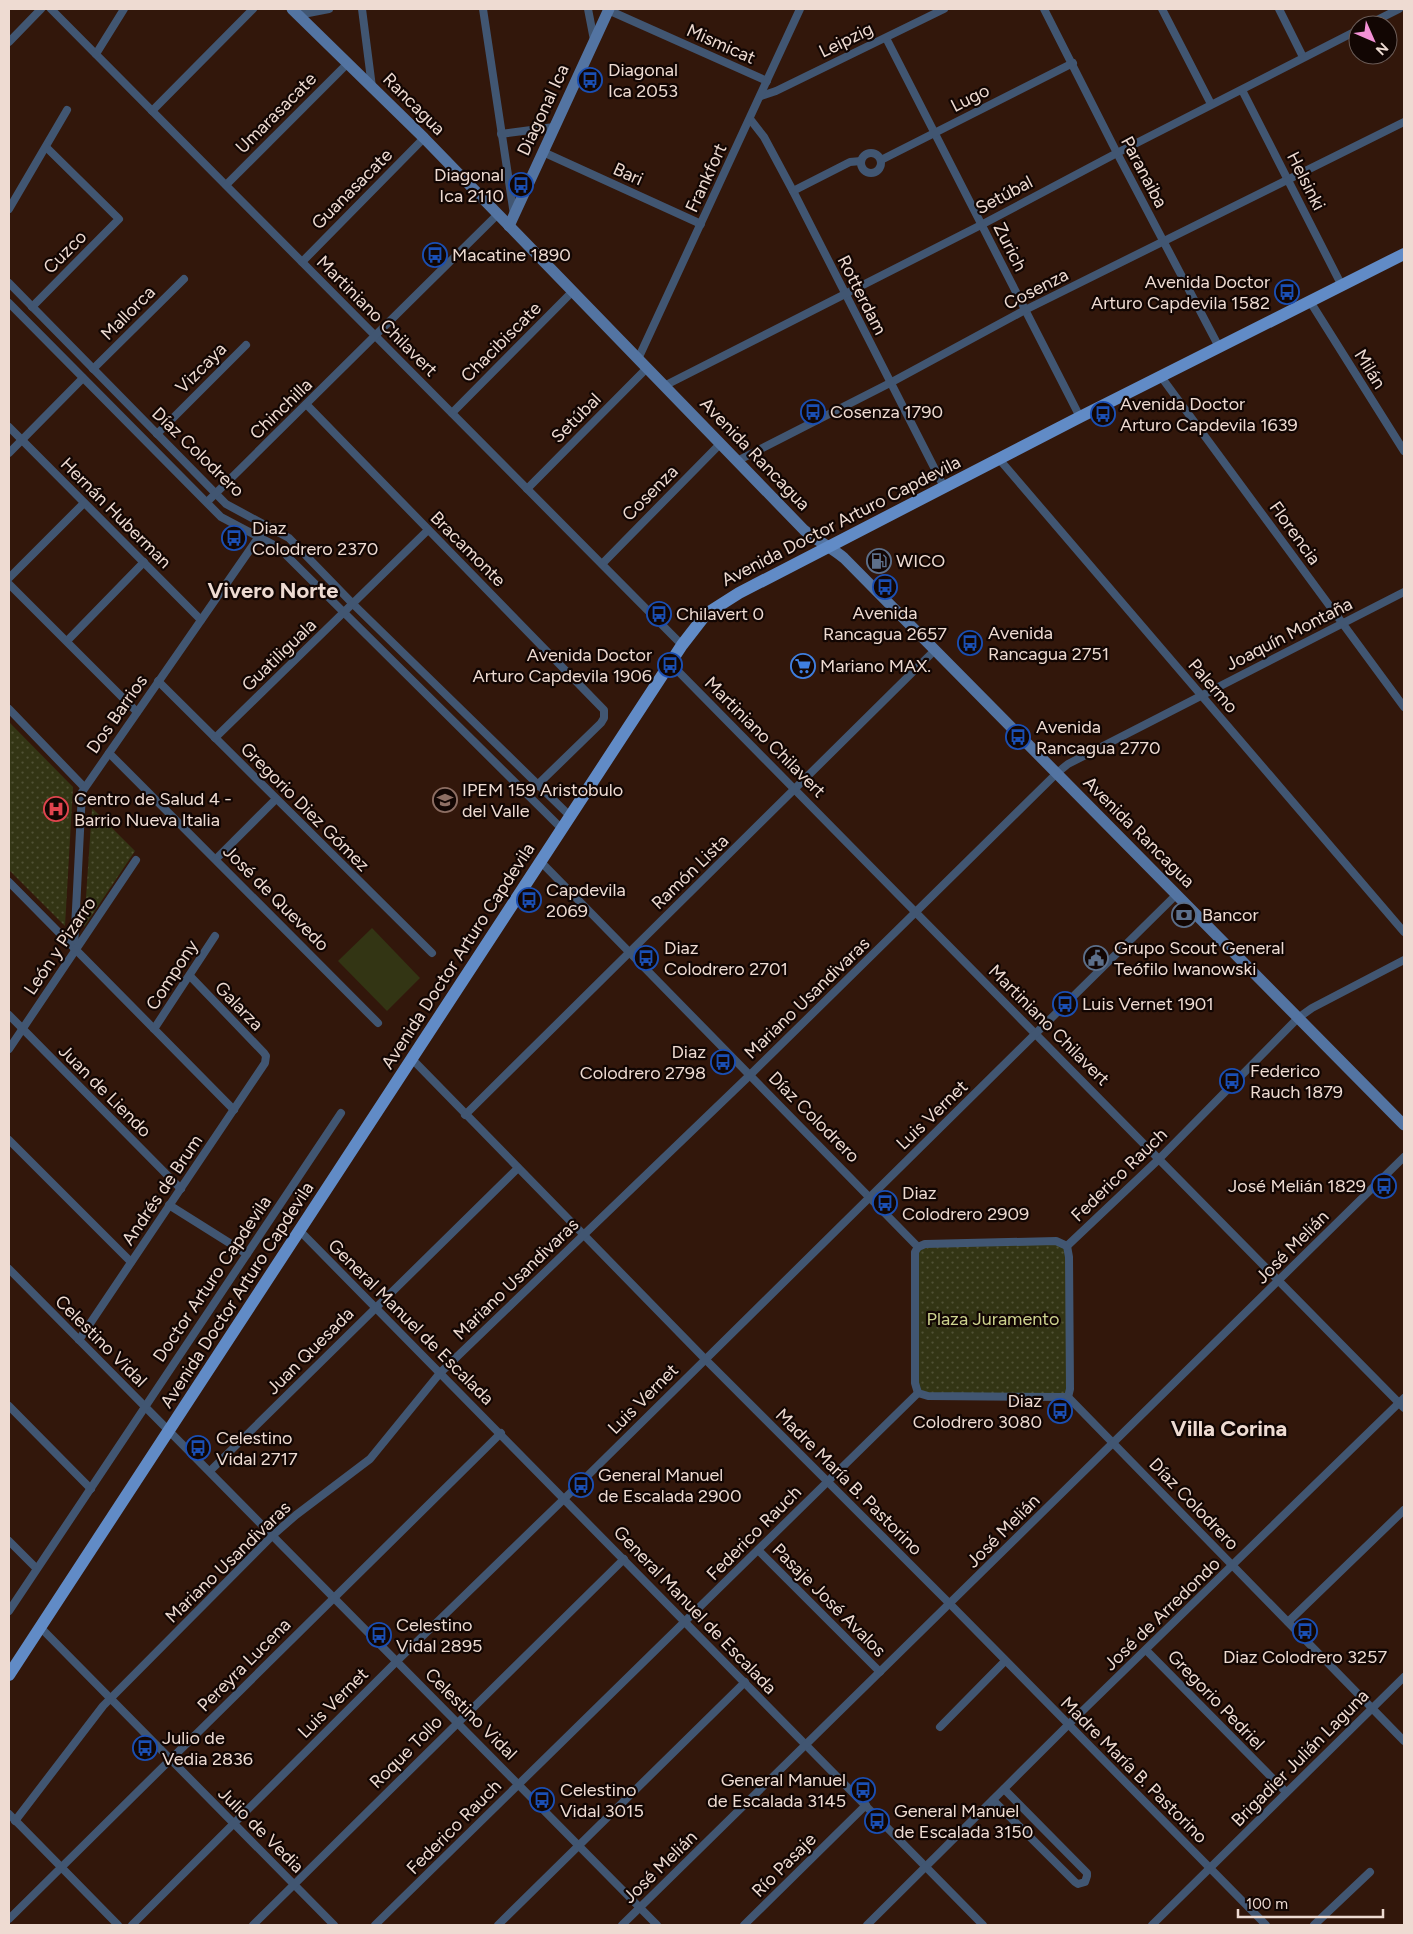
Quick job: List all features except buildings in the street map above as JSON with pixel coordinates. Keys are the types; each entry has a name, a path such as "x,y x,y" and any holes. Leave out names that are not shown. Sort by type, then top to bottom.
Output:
{"main road":[{"name":"Diagonal Ica","path":"509,226 609,9"},
{"name":"Rancagua","path":"295,12 424,138 509,226"},
{"name":"Avenida Rancagua","path":"509,226 804,530 844,558 1404,1125"},
{"name":"Avenida Doctor Arturo Capdevila","path":"9,1675 682,645 706,614 829,546 944,486 1311,303 1404,254"}],"street":[{"path":"9,42 41,9"},
{"name":"Martiniano Chilavert","path":"51,9 682,645"},
{"path":"96,54 124,9"},
{"path":"152,111 253,9"},
{"path":"295,12 329,9"},
{"path":"362,9 372,87"},
{"path":"483,9 514,215"},
{"path":"588,9 594,40"},
{"name":"Mismicat","path":"609,9 767,81"},
{"name":"Frankfort","path":"638,359 800,9"},
{"name":"Leipzig","path":"761,96 776,92 944,9"},
{"name":"Paranaiba","path":"1044,9 1220,347"},
{"path":"1162,9 1211,104"},
{"path":"1279,9 1303,57"},
{"path":"1388,15 1400,9"},
{"name":"Setúbal","path":"664,386 981,225 1117,152 1348,35"},
{"name":"Zurich","path":"886,38 1080,417"},
{"name":"Umarasacate","path":"226,185 348,63"},
{"name":"Lugo","path":"881,160 1073,63"},
{"name":"Helsinki","path":"1242,90 1342,286"},
{"path":"9,210 66,110"},
{"name":"Rotterdam","path":"750,119 764,137 793,191 944,486"},
{"name":"Cosenza","path":"737,461 890,383 1025,310 1289,181 1404,122"},
{"path":"501,134 554,127"},
{"name":"Guanasacate","path":"302,262 424,138"},
{"name":"Cuzco","path":"32,307 119,219 46,147"},
{"name":"Bari","path":"543,152 701,224"},
{"name":"Lugo","path":"871,153 877,155 881,160 881,167 873,173 864,170 861,161 864,155 871,153"},
{"name":"Lugo","path":"793,191 850,162 861,161"},
{"name":"Chinchilla","path":"207,502 498,214"},
{"name":"Mallorca","path":"93,369 184,279"},
{"name":"Díaz Colodrero","path":"9,283 216,493 233,508 289,538 353,604 570,816"},
{"name":"Chacibiscate","path":"452,413 572,292"},
{"name":"Díaz Colodrero","path":"9,303 207,502 228,521 258,536 283,552 562,829"},
{"name":"Milán","path":"1311,303 1404,451"},
{"name":"Vizcaya","path":"157,434 246,345"},
{"name":"Setúbal","path":"527,489 647,368"},
{"path":"9,453 83,378"},
{"name":"Florencia","path":"1162,378 1404,707"},
{"name":"Bracamonte","path":"307,405 602,706 605,714 601,723 537,785"},
{"name":"Hernán Huberman","path":"9,427 201,620"},
{"name":"Cosenza","path":"602,564 720,444"},
{"name":"Palermo","path":"999,459 1404,932"},
{"path":"9,578 84,502"},
{"name":"Dos Barrios","path":"75,949 81,797 84,787 267,525"},
{"name":"Guatiliguala","path":"215,738 428,530"},
{"path":"66,641 144,562"},
{"path":"9,584 137,712"},
{"name":"Joaquín Montaña","path":"1057,773 1068,764 1404,592"},
{"name":"Ramón Lista","path":"465,1115 629,951 796,790 935,650"},
{"name":"Martiniano Chilavert","path":"671,664 1403,1403"},
{"name":"Gregorio Diez Gómez","path":"158,680 432,953"},
{"path":"9,709 84,787"},
{"name":"José de Quevedo","path":"109,752 378,1023"},
{"name":"Mariano Usandivaras","path":"15,1821 111,1698 273,1536 296,1515 370,1460 440,1373 750,1075 1057,773"},
{"path":"528,794 537,785"},
{"path":"216,859 276,799"},
{"name":"León y Pizarro","path":"9,1048 136,860"},
{"name":"Díaz Colodrero","path":"541,862 918,1246"},
{"path":"9,882 234,1110"},
{"name":"Luis Vernet","path":"132,1925 397,1661 565,1498 1177,894"},
{"name":"Compony","path":"154,1029 215,936"},
{"name":"Federico Rauch","path":"918,1246 925,1244 1056,1241 1067,1246 1159,1158 1298,1018 1312,1008 1404,960"},
{"name":"Galarza","path":"190,976 266,1056"},
{"name":"Juan de Liendo","path":"9,1015 181,1189"},
{"name":"Andrés de Brum","path":"79,1340 266,1063 266,1056"},
{"name":"Madre María B. Pastorino","path":"412,1059 705,1359 950,1604 1266,1925"},
{"name":"Doctor Arturo Capdevila","path":"9,1611 340,1113"},
{"path":"9,1140 131,1262"},
{"name":"José Melián","path":"622,1925 1404,1157"},
{"name":"Juan Quesada","path":"210,1471 518,1168"},
{"path":"169,1205 247,1254"},
{"name":"General Manuel de Escalada","path":"300,1231 984,1925"},
{"path":"918,1246 915,1252 915,1383 918,1393 928,1396 1068,1397 1070,1389 1069,1257 1067,1246"},
{"name":"Celestino Vidal","path":"9,1268 658,1925"},
{"name":"Federico Rauch","path":"375,1925 918,1393"},
{"name":"Díaz Colodrero","path":"1068,1397 1404,1742"},
{"name":"José de Arredondo","path":"867,1925 1068,1725 1403,1403"},
{"path":"9,1406 91,1489"},
{"name":"Pereyra Lucena","path":"9,1919 501,1433"},
{"path":"1288,1622 1404,1510"},
{"path":"9,1541 36,1568"},
{"name":"Pasaje José Avalos","path":"758,1550 880,1672"},
{"name":"Roque Tollo","path":"253,1925 624,1558"},
{"name":"Julio de Vedia","path":"40,1627 334,1925"},
{"name":"Gregorio Pedriel","path":"1146,1650 1286,1792"},
{"path":"940,1728 1005,1661"},
{"name":"Brigadier Julián Laguna","path":"1152,1925 1404,1677"},
{"path":"498,1925 745,1682"},
{"path":"993,1800 1074,1882 1078,1884 1085,1882 1087,1874 1004,1789"},
{"name":"Río Pasaje","path":"744,1925 866,1805"},
{"path":"9,1814 118,1925"},
{"path":"1314,1925 1370,1872"}],"green space":[{"path":"9,722 73,787 65,926 9,870"},
{"path":"92,808 135,851 84,927"},
{"path":"372,928 420,978 387,1011 338,961"},
{"name":"Plaza Juramento","path":"1056,1241 1067,1246 1068,1397 918,1393 918,1247"}],"place":[{"name":"Diagonal Ica 2053","path":"590,80"},
{"name":"Diagonal Ica 2110","path":"521,185"},
{"name":"Macatine 1890","path":"435,255"},
{"name":"Avenida Doctor Arturo Capdevila 1582","path":"1287,292"},
{"name":"Cosenza 1790","path":"813,412"},
{"name":"Avenida Doctor Arturo Capdevila 1639","path":"1103,414"},
{"name":"Diaz Colodrero 2370","path":"234,538"},
{"name":"WICO","path":"879,561"},
{"name":"Avenida Rancagua 2657","path":"885,587"},
{"name":"Chilavert 0","path":"659,614"},
{"name":"Avenida Rancagua 2751","path":"970,643"},
{"name":"Avenida Doctor Arturo Capdevila 1906","path":"670,665"},
{"name":"Mariano MAX.","path":"803,666"},
{"name":"Avenida Rancagua 2770","path":"1018,737"},
{"name":"IPEM 159 Aristobulo del Valle","path":"445,800"},
{"name":"Centro de Salud 4 - Barrio Nueva Italia","path":"56,809"},
{"name":"Capdevila 2069","path":"529,900"},
{"name":"Bancor","path":"1184,915"},
{"name":"Diaz Colodrero 2701","path":"646,958"},
{"name":"Grupo Scout General Teófilo Iwanowski","path":"1096,958"},
{"name":"Luis Vernet 1901","path":"1065,1004"},
{"name":"Diaz Colodrero 2798","path":"723,1062"},
{"name":"Federico Rauch 1879","path":"1232,1081"},
{"name":"José Melián 1829","path":"1384,1186"},
{"name":"Diaz Colodrero 2909","path":"885,1203"},
{"name":"Diaz Colodrero 3080","path":"1060,1411"},
{"name":"Celestino Vidal 2717","path":"198,1448"},
{"name":"General Manuel de Escalada 2900","path":"581,1485"},
{"name":"Diaz Colodrero 3257","path":"1305,1631"},
{"name":"Celestino Vidal 2895","path":"379,1635"},
{"name":"Julio de Vedia 2836","path":"145,1748"},
{"name":"General Manuel de Escalada 3145","path":"863,1790"},
{"name":"Celestino Vidal 3015","path":"542,1800"},
{"name":"General Manuel de Escalada 3150","path":"877,1821"}],"district":[{"name":"Vivero Norte","path":"273,590"},
{"name":"Villa Corina","path":"1229,1428"}]}
